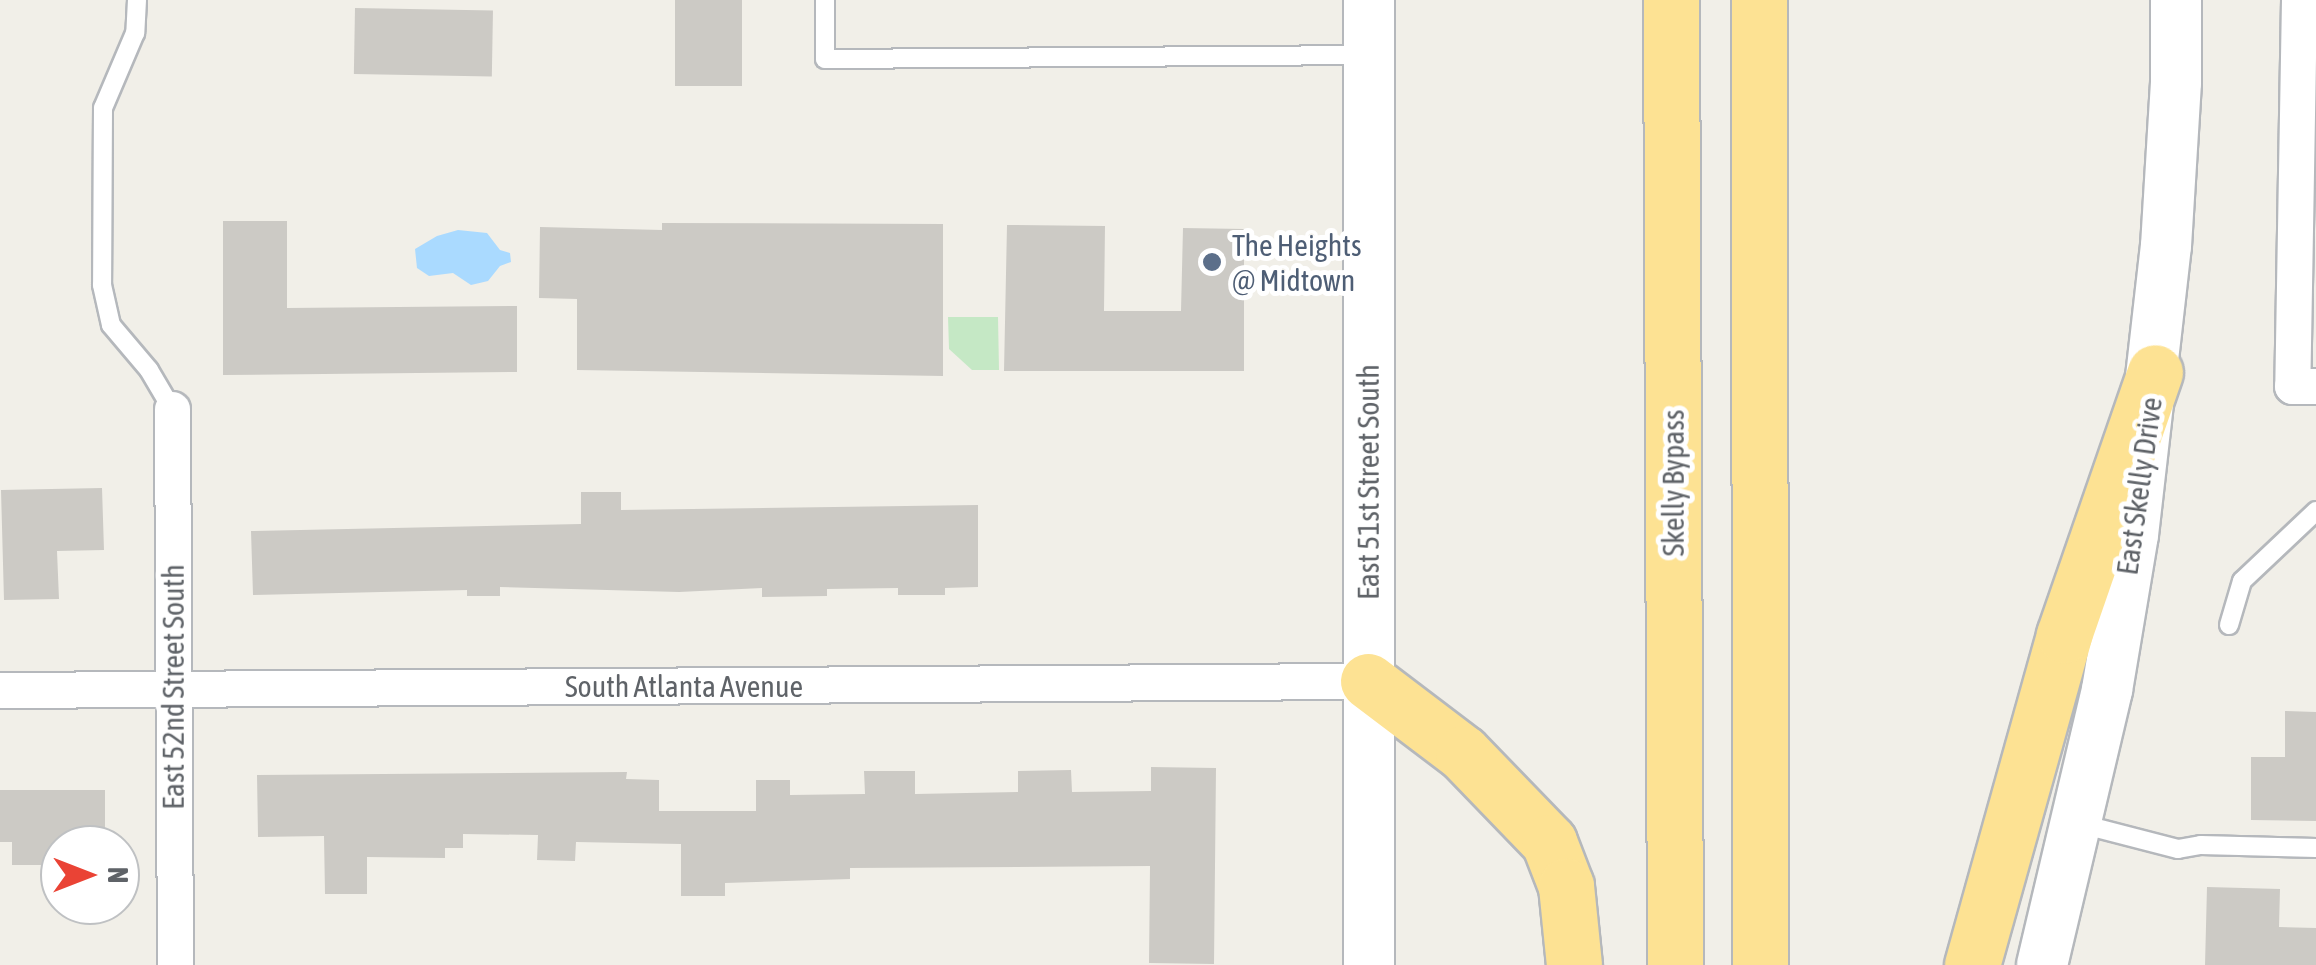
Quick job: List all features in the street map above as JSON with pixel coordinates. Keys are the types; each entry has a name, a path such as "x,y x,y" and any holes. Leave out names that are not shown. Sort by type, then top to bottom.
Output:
{"highway":[{"name":"Skelly Bypass","path":"1671,0 1674,965"},
{"path":"1759,0 1760,965"},
{"path":"1972,965 2064,634 2155,372"},
{"path":"1368,681 1464,753 1549,842 1566,886 1574,965"}],"main road":[{"name":"East 51st Street South","path":"1368,965 1370,0"},
{"name":"East Skelly Drive","path":"2042,965 2107,690 2155,372 2174,119 2176,0"}],"street":[{"path":"2299,0 2292,386 2316,386"},
{"name":"East 52nd Street South","path":"172,409 175,965"},
{"name":"South Atlanta Avenue","path":"0,690 1368,681"}],"lane":[{"path":"137,0 134,33 104,108 102,285 111,324 149,370 172,409"},
{"path":"825,0 824,59 1369,54"},
{"path":"2229,624 2242,582 2316,511"},
{"path":"2076,823 2178,849 2201,844 2316,848"}],"green space":[{"path":"948,317 998,317 999,370 972,370 949,349"}],"water":[{"path":"458,230 487,233 500,250 510,253 511,262 500,266 488,281 471,285 453,273 429,276 417,268 415,249"}],"building":[{"path":"675,0 742,0 742,86 675,86"},
{"path":"355,8 493,10 492,76 354,74"},
{"path":"223,221 287,221 287,308 517,306 517,372 223,375"},
{"path":"662,223 943,224 943,376 577,370 577,299 539,298 540,227 662,230"},
{"path":"1007,225 1105,226 1104,311 1181,311 1183,228 1244,229 1244,371 1004,371"},
{"path":"102,488 104,550 57,551 59,599 4,600 1,490"},
{"path":"581,492 621,492 621,510 978,505 978,587 945,588 945,595 898,595 898,588 827,589 827,596 762,597 762,588 679,592 500,587 500,596 467,596 467,590 253,595 251,531 581,524"},
{"path":"2285,711 2316,712 2316,821 2251,820 2251,757 2285,757"},
{"path":"1151,767 1216,768 1214,964 1149,963 1150,866 850,868 850,879 725,883 725,896 681,896 681,844 576,842 575,861 537,860 538,835 463,834 463,848 445,848 445,858 367,857 367,894 325,894 324,836 258,837 257,775 627,772 626,779 659,780 659,811 756,811 756,780 790,780 790,795 865,794 864,771 915,771 915,794 1018,792 1018,771 1071,770 1072,792 1151,791"},
{"path":"0,790 105,790 105,825 40,825 40,865 12,865 12,842 0,842"},
{"path":"2207,887 2280,889 2279,927 2316,928 2316,965 2205,965"}],"place":[{"name":"The Heights @ Midtown","path":"1212,262"}]}
